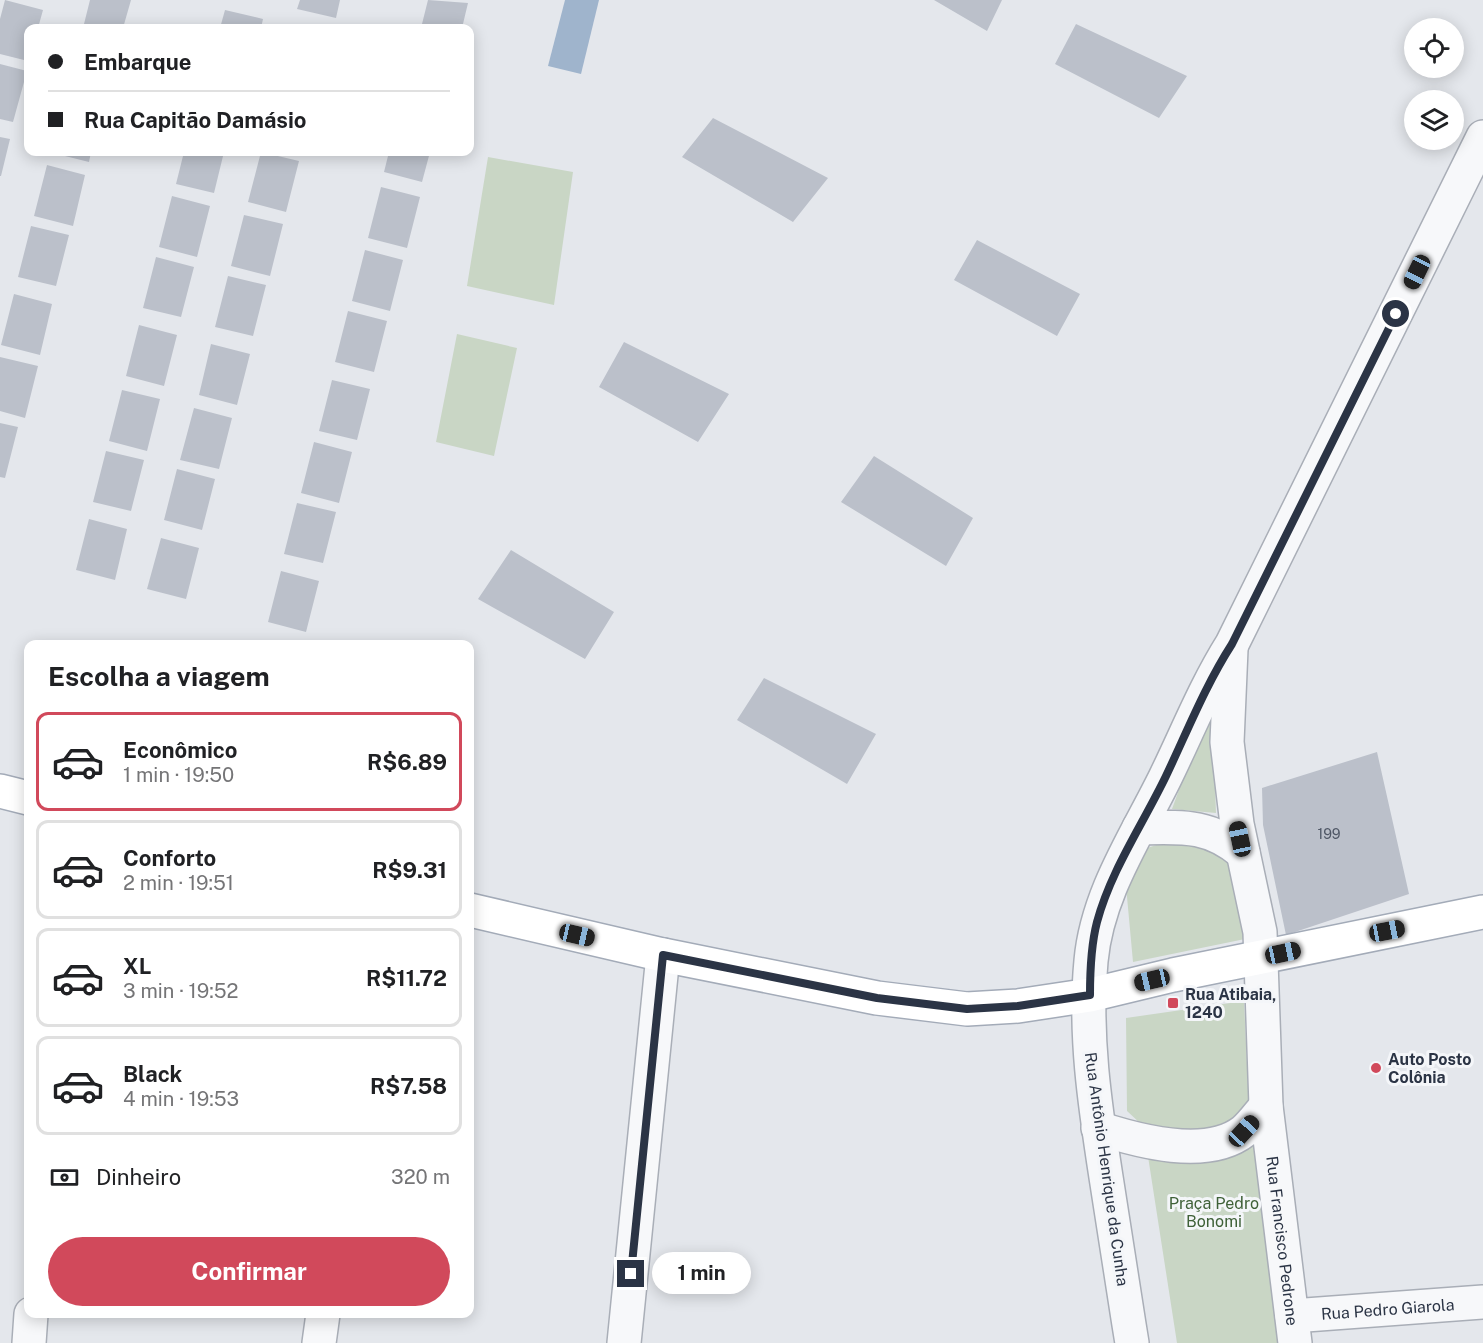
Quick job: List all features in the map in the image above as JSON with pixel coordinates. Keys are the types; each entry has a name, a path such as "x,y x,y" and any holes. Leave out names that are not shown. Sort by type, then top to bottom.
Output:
{"main road":[{"path":"0,791 24,797"},
{"path":"474,911 663,955 877,998 967,1009 1018,1006 1090,995 1173,975 1483,912"}],"street":[{"name":"Rua Antônio Henrique da Cunha","path":"1132,1343 1098,1128 1089,1040 1091,961 1097,922 1115,876 1213,674 1232,644 1483,137"},
{"name":"Rua Francisco Pedrone","path":"1232,644 1227,742 1243,853 1256,908 1263,958 1266,1106 1293,1330"},
{"path":"1139,828 1183,827 1204,831 1226,839 1243,853"},
{"path":"624,1343 663,955"},
{"path":"1098,1128 1130,1138 1195,1146 1222,1142 1244,1131 1266,1106"},
{"name":"Rua Pedro Giarola","path":"1293,1330 1483,1302"},
{"path":"28,1343 31,1318"},
{"path":"319,1343 322,1318"}],"green space":[{"path":"488,157 573,172 554,305 467,286"},
{"path":"457,334 517,348 494,456 436,442"},
{"path":"1212,699 1216,813 1172,809"},
{"path":"1182,837 1234,859 1245,939 1133,962 1126,886 1147,848"},
{"path":"1244,1001 1249,1107 1223,1126 1196,1132 1141,1124 1127,1111 1126,1018"},
{"name":"Praça Pedro Bonomi","path":"1262,1142 1284,1343 1177,1343 1147,1150 1236,1152"}],"water":[{"path":"565,0 599,0 581,74 548,66"}],"building":[{"path":"5,0 43,10 39,24 24,24 24,60 0,54 0,19"},
{"path":"90,0 131,0 124,24 84,24"},
{"path":"300,0 340,0 336,18 297,9"},
{"path":"428,0 468,3 463,24 422,24"},
{"path":"934,0 1002,0 987,31"},
{"path":"225,10 263,19 262,24 221,24"},
{"path":"1076,24 1187,76 1159,118 1055,64"},
{"path":"0,64 24,70 24,82 13,122 0,119"},
{"path":"713,118 828,178 793,222 682,157"},
{"path":"0,137 10,139 1,176 0,176"},
{"path":"65,156 90,156 89,162"},
{"path":"183,156 223,156 214,193 176,184"},
{"path":"260,156 278,156 299,161 286,212 248,202"},
{"path":"388,156 429,156 422,182 384,172"},
{"path":"47,165 85,175 73,226 34,216"},
{"path":"381,187 420,197 407,248 368,238"},
{"path":"172,196 210,206 197,257 159,247"},
{"path":"244,215 283,224 270,276 231,266"},
{"path":"31,226 69,235 56,286 18,277"},
{"path":"977,240 1080,294 1057,336 954,280"},
{"path":"365,250 403,260 390,311 352,301"},
{"path":"156,257 194,267 181,317 143,308"},
{"path":"228,276 266,285 253,336 215,327"},
{"path":"14,294 52,304 40,355 1,345"},
{"path":"348,311 387,321 374,372 335,362"},
{"path":"139,325 177,335 164,386 126,376"},
{"path":"624,342 729,394 698,442 599,387"},
{"path":"211,344 250,354 237,405 199,395"},
{"path":"0,357 38,366 25,418 0,411"},
{"path":"332,380 370,389 357,440 319,431"},
{"path":"122,390 160,399 147,451 109,441"},
{"path":"194,408 232,418 219,469 180,460"},
{"path":"0,423 18,427 5,478 0,477"},
{"path":"314,442 352,452 339,503 301,493"},
{"path":"106,451 144,460 131,511 93,502"},
{"path":"874,456 973,518 946,566 841,502"},
{"path":"177,469 215,479 202,530 164,520"},
{"path":"297,503 336,512 323,563 284,554"},
{"path":"89,519 127,529 115,580 76,570"},
{"path":"161,538 199,548 186,599 147,589"},
{"path":"511,550 614,612 585,659 478,599"},
{"path":"281,571 319,581 306,632 268,622"},
{"path":"764,678 876,734 847,784 737,720"},
{"path":"1377,752 1409,894 1286,935 1263,825 1262,788"}],"place":[{"name":"Rua Atibaia, 1240","path":"1173,1003"},
{"name":"Auto Posto Colônia","path":"1376,1068"}],"route":[{"path":"631,1274 663,955 877,998 967,1009 1018,1006 1090,995 1091,961 1097,922 1115,876 1166,777 1213,674 1232,644 1396,314"}]}
